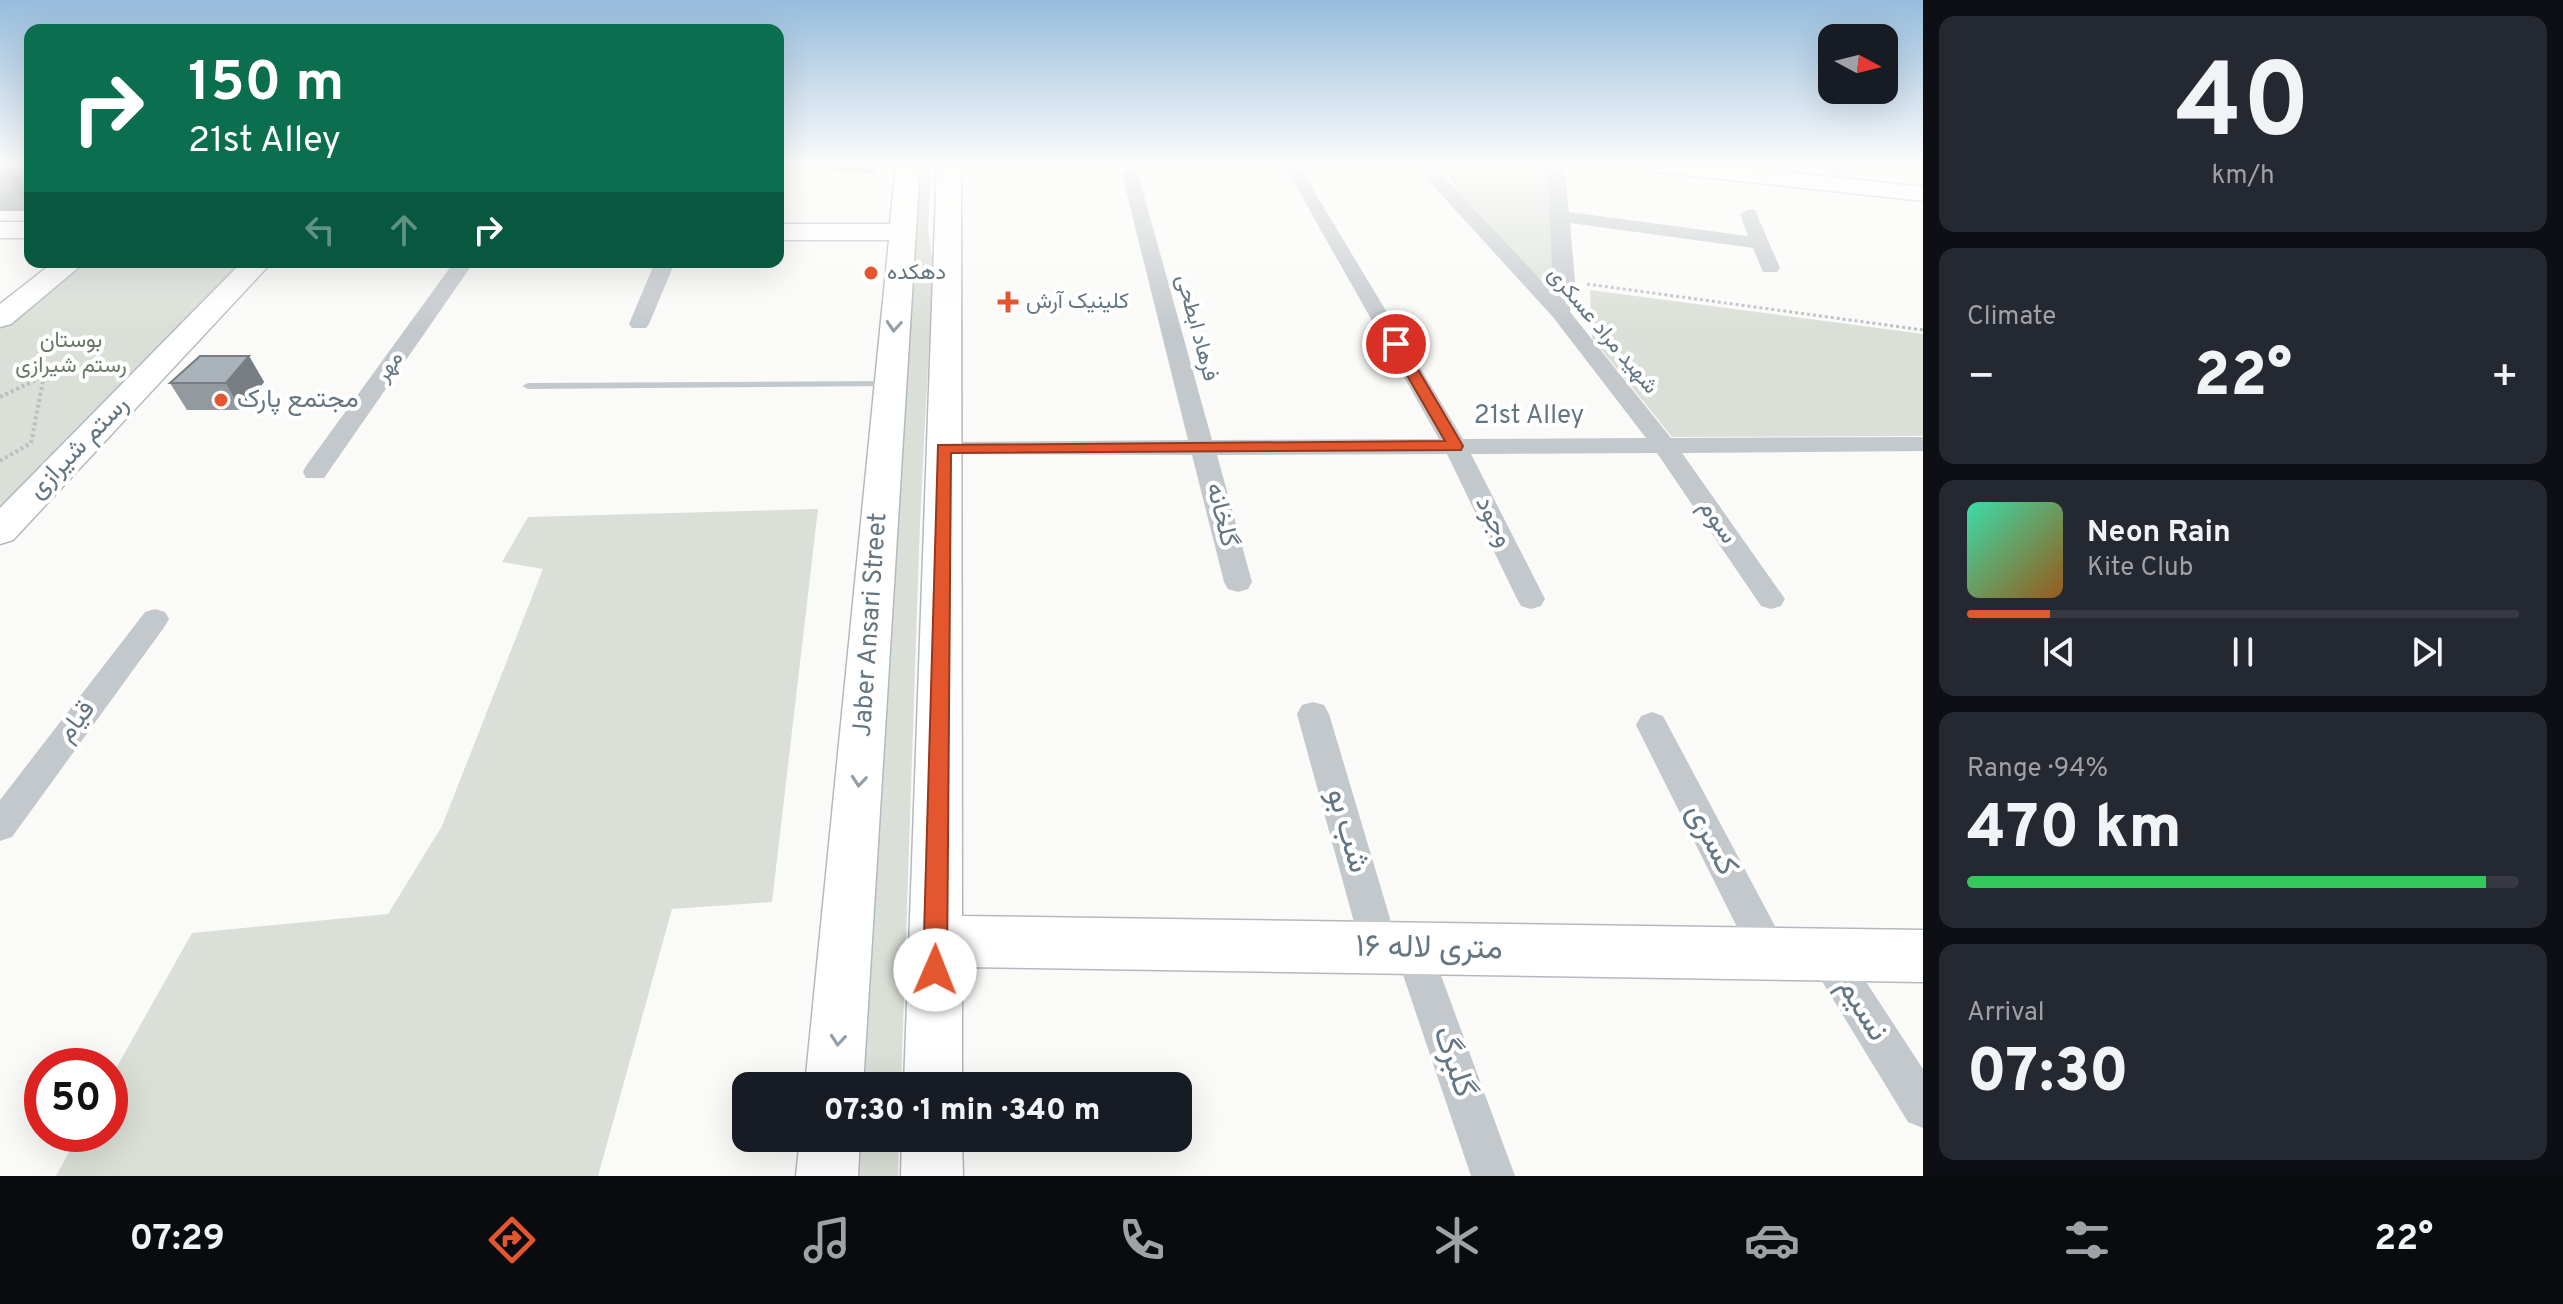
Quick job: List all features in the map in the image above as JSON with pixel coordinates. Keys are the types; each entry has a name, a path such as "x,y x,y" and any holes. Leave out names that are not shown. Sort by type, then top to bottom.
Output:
{"main road":[{"name":"Jaber Ansari Street","path":"835,1072 902,220"},
{"path":"933,1072 948,220"},
{"path":"784,232 901,232"},
{"path":"0,318 63,268"},
{"name":"رستم شیرازی","path":"0,531 252,268"},
{"name":"۱۶ متری لاله","path":"936,941 1923,956"},
{"path":"827,1176 829,1152"},
{"path":"932,1152 932,1176"}],"street":[{"name":"فرهاد ابطحی","path":"1142,220 1203,447"},
{"name":"وجود","path":"1323,220 1455,446 1531,599"},
{"name":"شهید مراد عسکری","path":"1474,220 1560,313 1664,445"},
{"path":"1560,220 1565,281 1560,313"},
{"path":"1589,220 1760,243"},
{"path":"1751,220 1770,268"},
{"name":"مهر","path":"315,472 460,268"},
{"path":"639,324 662,268"},
{"path":"1897,444 1923,469"},
{"name":"21st Alley","path":"944,449 1923,444"},
{"name":"سوم","path":"1664,445 1771,599"},
{"name":"گلخانه","path":"1203,447 1238,582"},
{"name":"قیام","path":"0,826 155,619"},
{"name":"شب بو","path":"1313,714 1397,948"},
{"name":"کسری","path":"1652,725 1770,954"},
{"name":"گلبرگ","path":"1397,948 1493,1176"},
{"name":"نسیم","path":"1827,955 1923,1107"}],"lane":[{"path":"528,386 889,384"}],"path":[{"path":"1565,281 1923,330"},
{"path":"0,397 44,376 31,443 0,461"}],"green space":[{"path":"914,220 928,220 933,266 920,522 901,1072 853,1072"},
{"path":"1481,220 1552,220 1558,284 1540,279"},
{"name":"بوستان رستم شیرازی","path":"63,268 252,268 0,531 0,318"},
{"path":"1590,290 1923,334 1923,436 1672,437 1592,338"},
{"path":"818,509 772,902 672,909 598,1176 56,1176 69,1152 128,1152 127,1048 192,933 388,914 442,826 543,569 502,562 528,517"},
{"path":"848,1152 899,1152 898,1176 846,1176"}],"building":[{"path":"200,356 249,356 226,383 170,383"}],"place":[{"name":"دهکده","path":"871,273"},
{"name":"کلینیک آرش","path":"1008,302"},
{"name":"مجتمع پارک","path":"221,400"}],"route":[{"path":"935,970 944,449 1455,446 1396,344"}]}
